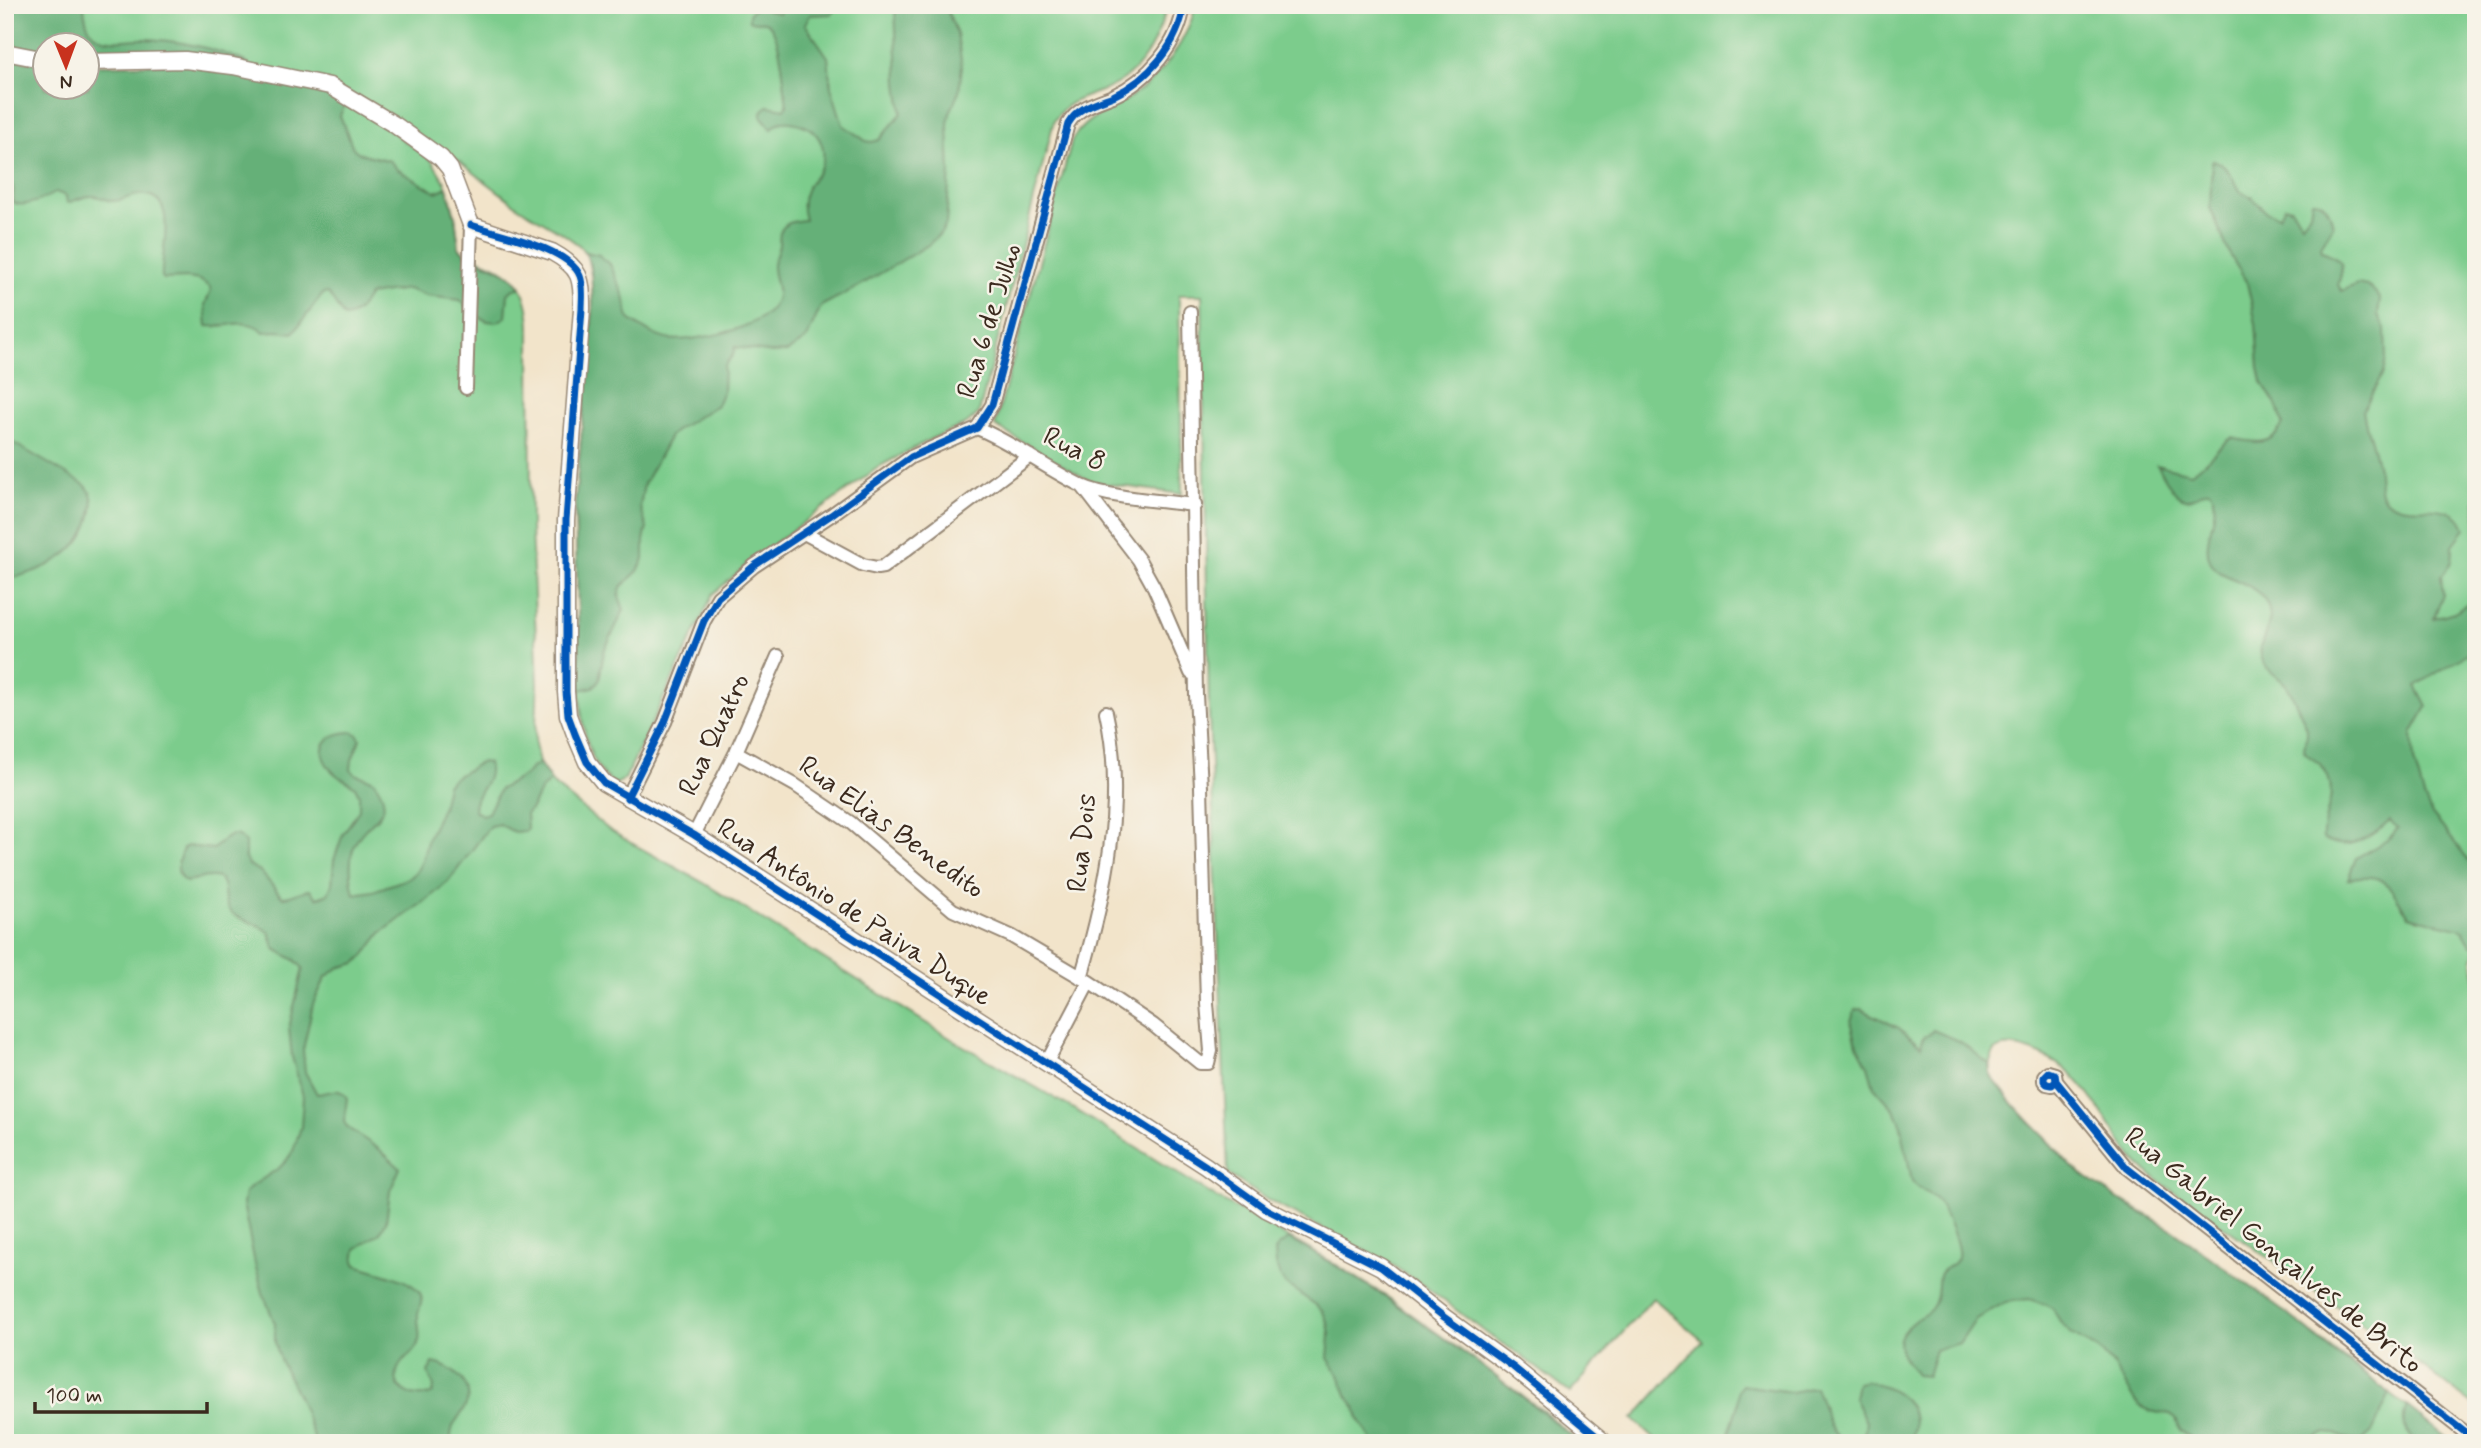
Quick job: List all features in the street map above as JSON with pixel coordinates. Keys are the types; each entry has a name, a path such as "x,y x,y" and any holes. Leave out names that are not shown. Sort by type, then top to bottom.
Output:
{"street":[{"name":"Rua 6 de Julho","path":"627,798 665,722 704,621 718,597 754,566 911,457 977,428 992,405 1068,124 1079,110 1116,94 1141,78 1157,62 1175,39 1184,5"},
{"path":"5,52 32,57"},
{"path":"102,62 185,60 233,66 330,86 396,125 441,158 450,169 471,225 466,388"},
{"name":"Rua Antônio de Paiva Duque","path":"471,225 552,252 570,264 580,277 582,309 566,520 567,706 575,734 595,773 604,783 694,835 1047,1062 1206,1166 1266,1209 1381,1267 1513,1367 1605,1443"},
{"path":"1190,312 1196,695"},
{"name":"Rua 8","path":"977,428 1083,487 1195,505"},
{"path":"804,533 863,565 883,567 1030,456"},
{"path":"1083,487 1139,560 1154,587 1187,659 1196,695"},
{"name":"Rua Quatro","path":"694,835 736,752 778,656"},
{"name":"Rua Elias Benedito","path":"736,752 795,785 851,823 954,910 1021,941 1085,980 1153,1025 1191,1057 1205,1064 1210,1059 1211,1051 1196,695"},
{"name":"Rua Dois","path":"1047,1062 1085,980 1113,838 1114,760 1106,712"},
{"name":"Rua Gabriel Gonçalves de Brito","path":"2056,1081 2127,1168 2476,1441"}],"green space":[{"path":"5,5 1168,5 1158,32 1138,66 1117,84 1069,105 1054,121 979,413 967,424 933,438 880,466 751,561 713,594 625,779 616,784 600,771 590,752 581,709 575,504 593,284 587,256 580,246 520,208 456,159 376,110 102,49 102,32 32,32"},
{"path":"5,5 84,5 85,17 92,32 32,32 32,52 5,47"},
{"path":"783,5 840,5 832,14 810,15 805,24 828,57 831,87 843,125 866,141 872,142 879,140 902,113 895,5 945,5 957,34 962,66 959,91 948,124 950,171 946,224 928,245 821,306 807,338 787,352 772,353 735,347 733,355 724,366 723,391 717,405 670,436 644,484 640,507 647,528 644,559 638,571 621,587 619,596 624,610 604,651 599,681 593,687 580,690 575,504 593,309 591,266 585,252 599,255 610,264 624,296 629,319 662,338 693,339 724,333 754,321 773,306 777,290 773,264 779,247 780,233 787,224 805,220 802,206 804,196 808,185 817,174 823,156 820,140 809,128 785,122 778,123 772,129 761,116 768,106 785,109 787,105 775,35 765,22 751,21 749,15 757,7 779,13"},
{"path":"1196,5 2476,5 2476,951 2473,961 2476,976 2476,1407 2428,1370 2156,1179 2132,1157 2090,1095 2066,1070 2031,1051 2012,1046 1995,1051 1989,1066 1991,1076 2002,1093 2084,1177 2179,1235 2453,1443 1659,1443 1633,1419 1703,1341 1653,1298 1570,1393 1389,1263 1269,1201 1228,1174 1209,715 1202,295 1179,295 1182,494 1092,482 995,426 1072,140 1084,125 1132,96 1154,78 1180,44"},
{"path":"102,39 151,39 180,43 210,49 249,64 102,57"},
{"path":"5,58 32,78 32,102 102,102 102,88 313,86 365,112 432,161 450,196 459,248 496,266 513,278 527,302 530,325 531,527 538,684 535,744 539,763 553,784 608,829 704,883 953,1040 1389,1298 1543,1411 1580,1443 5,1443"},
{"path":"5,58 32,62 32,102 102,102 102,65 189,64 313,86 346,100 340,116 353,148 359,153 390,161 397,169 436,192 447,187 455,216 459,248 508,274 521,287 508,294 506,317 497,322 475,315 460,300 426,296 408,289 369,295 356,312 344,317 328,293 323,294 293,333 264,332 243,323 207,326 205,305 211,290 209,286 199,280 162,277 166,229 162,206 156,199 142,195 114,201 90,196 67,203 66,196 56,192 28,204 17,204 12,202 13,186 5,179"},
{"path":"2212,160 2221,163 2241,192 2266,211 2279,216 2285,206 2291,208 2302,223 2310,213 2312,200 2321,202 2327,208 2333,226 2321,246 2322,251 2341,263 2342,272 2338,285 2342,291 2357,284 2367,286 2380,299 2378,315 2385,329 2386,359 2383,374 2363,410 2376,457 2381,493 2394,505 2405,508 2452,512 2460,519 2465,529 2453,545 2452,562 2441,576 2443,595 2434,618 2454,612 2476,599 2476,648 2416,686 2427,707 2412,734 2414,761 2431,813 2476,869 2476,947 2471,944 2462,929 2409,916 2380,879 2348,879 2356,858 2389,839 2398,828 2390,821 2367,838 2350,844 2332,843 2323,839 2331,796 2329,779 2322,766 2304,751 2307,730 2289,689 2266,667 2262,659 2261,644 2270,615 2268,607 2256,591 2218,571 2209,558 2208,541 2215,506 2210,490 2188,499 2178,496 2157,465 2191,473 2232,438 2261,442 2273,437 2283,424 2279,410 2262,382 2256,324 2247,283 2230,255 2210,208"},
{"path":"5,438 85,485 91,493 93,503 88,525 72,549 48,566 5,579"},
{"path":"344,732 353,732 360,739 351,769 355,774 373,780 384,801 380,814 362,832 354,846 351,867 354,894 373,891 410,878 417,871 442,808 447,785 452,779 476,765 488,763 489,770 475,803 474,810 482,815 488,813 500,789 526,775 539,763 551,781 542,789 526,814 525,831 514,832 499,824 490,826 448,882 381,933 356,963 338,968 326,977 313,1004 303,1050 305,1072 317,1094 334,1091 344,1094 347,1098 344,1122 348,1128 379,1149 400,1168 390,1191 386,1222 380,1233 356,1249 354,1261 356,1265 409,1283 420,1293 419,1341 398,1369 397,1382 405,1392 423,1396 433,1393 434,1387 428,1372 433,1363 459,1376 468,1395 465,1408 452,1430 451,1443 316,1443 298,1396 280,1360 275,1342 275,1324 255,1264 243,1204 245,1193 252,1186 286,1161 293,1151 301,1127 303,1096 292,1057 289,1028 303,968 295,960 275,949 269,932 233,914 227,907 221,880 215,877 186,882 178,871 183,849 187,846 213,849 228,837 236,835 245,843 245,859 249,865 260,871 282,897 310,890 317,898 328,894 332,884 334,860 343,834 359,810 359,795 355,787 332,771 326,763 323,749 330,738"},
{"path":"1861,1009 1899,1028 1921,1046 1923,1038 1933,1030 1961,1042 1989,1064 1990,1075 2071,1166 2130,1207 2170,1228 2287,1313 2333,1352 2390,1393 2373,1431 2363,1440 2355,1442 2335,1434 2323,1433 2301,1443 2199,1443 2180,1430 2176,1419 2170,1415 2139,1406 2113,1365 2101,1352 2072,1334 2061,1323 2053,1309 2029,1299 2006,1302 1976,1319 1960,1343 1935,1350 1927,1376 1916,1375 1902,1354 1899,1341 1901,1335 1931,1309 1936,1299 1940,1273 1957,1259 1958,1250 1953,1231 1940,1205 1912,1181 1900,1121 1894,1109 1874,1087 1868,1066 1857,1045 1851,1021 1855,1010"},
{"path":"1289,1239 1361,1281 1452,1344 1580,1443 1374,1443 1328,1358 1330,1335 1323,1312 1287,1285 1280,1276 1275,1251"},
{"path":"1866,1381 1889,1388 1906,1401 1914,1419 1911,1443 1863,1443 1866,1422 1854,1398 1857,1383"},
{"path":"1742,1385 1792,1392 1815,1387 1830,1427 1843,1443 1726,1443 1738,1404 1738,1390"},
{"path":"2407,1406 2453,1443 2417,1443 2405,1426"}],"cycle path":[{"path":"627,798 665,722 704,621 718,597 754,566 911,457 977,428 992,405 1068,124 1082,110 1126,89 1150,70 1169,47 1184,5"},
{"path":"471,225 548,250 573,266 581,280 582,309 566,520 566,692 568,715 575,734 587,762 604,783 694,835 1206,1166 1266,1209 1381,1267 1513,1367 1605,1443"},
{"path":"2056,1081 2052,1085 2047,1084 2044,1076 2048,1072 2055,1074 2056,1081 2127,1168 2476,1441"}]}
